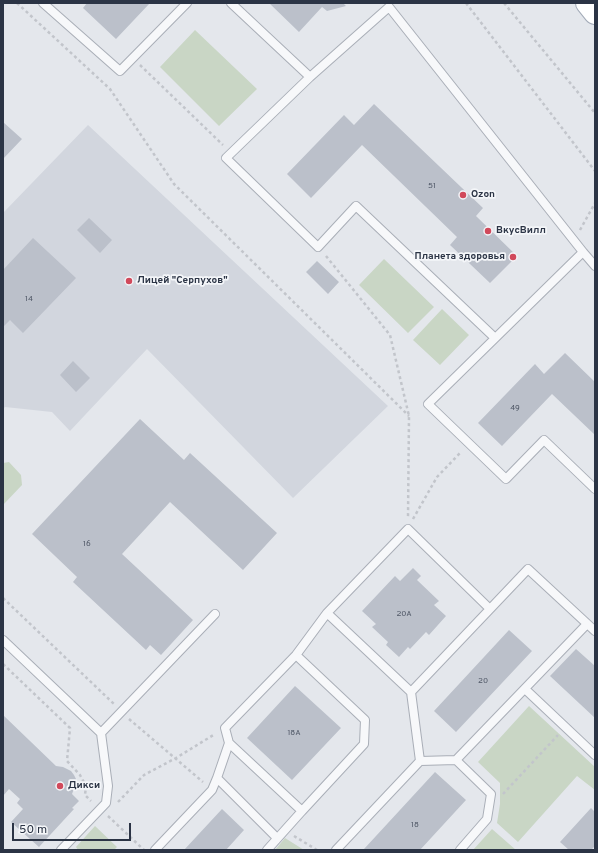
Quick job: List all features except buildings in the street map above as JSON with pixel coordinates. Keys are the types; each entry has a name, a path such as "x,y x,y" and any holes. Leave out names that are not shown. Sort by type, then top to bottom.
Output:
{"main road":[{"path":"587,3 595,14"}],"lane":[{"path":"43,3 120,71 187,3"},
{"path":"231,3 310,77"},
{"path":"495,338 356,206 318,247 226,158 310,77 388,5 595,266"},
{"path":"583,252 428,404 506,479 544,440 595,489"},
{"path":"302,812 229,743 225,728 296,655 327,613 408,528 490,609"},
{"path":"411,692 528,569 595,632"},
{"path":"327,613 411,692 420,762"},
{"path":"101,733 215,614"},
{"path":"336,850 420,762 456,760 587,624"},
{"path":"3,640 101,733 108,786 106,803 60,850"},
{"path":"267,850 364,744 365,720 296,655"},
{"path":"525,689 595,755"},
{"path":"155,850 212,790 229,743"},
{"path":"456,760 491,794 487,820 460,850"},
{"path":"217,778 278,838"}],"path":[{"path":"17,3 110,89 174,184 409,416"},
{"path":"466,3 595,171"},
{"path":"504,3 595,113"},
{"path":"133,58 232,153"},
{"path":"574,241 595,203"},
{"path":"318,247 390,335 409,416 408,528"},
{"path":"408,528 437,477 470,444"},
{"path":"3,598 121,712 212,790"},
{"path":"3,664 70,728 67,761 80,775 86,786 84,795 145,850"},
{"path":"117,803 144,775 176,758 225,728"},
{"path":"491,794 500,797 566,728"},
{"path":"285,830 317,850"}],"shaded area":[{"name":"Лицей \"Серпухов\"","path":"88,125 388,406 293,498 147,349 70,431 52,412 5,407 3,409 3,213"}],"green space":[{"path":"195,30 257,89 219,126 160,67"},
{"path":"384,259 434,307 408,333 359,285"},
{"path":"442,309 469,335 440,365 413,340"},
{"path":"9,462 21,475 22,485 3,505 3,463"},
{"path":"529,706 595,767 595,790 577,776 518,842 497,823 500,804 500,783 478,762"},
{"path":"95,826 117,847 114,850 78,850 76,847"},
{"path":"492,829 516,850 473,850"},
{"path":"285,838 304,850 275,850"}],"place":[{"name":"Ozon","path":"463,195"},
{"name":"ВкусВилл","path":"488,231"},
{"name":"Планета здоровья","path":"513,257"},
{"name":"Лицей \"Серпухов\"","path":"129,281"},
{"name":"Дикси","path":"60,786"}]}
